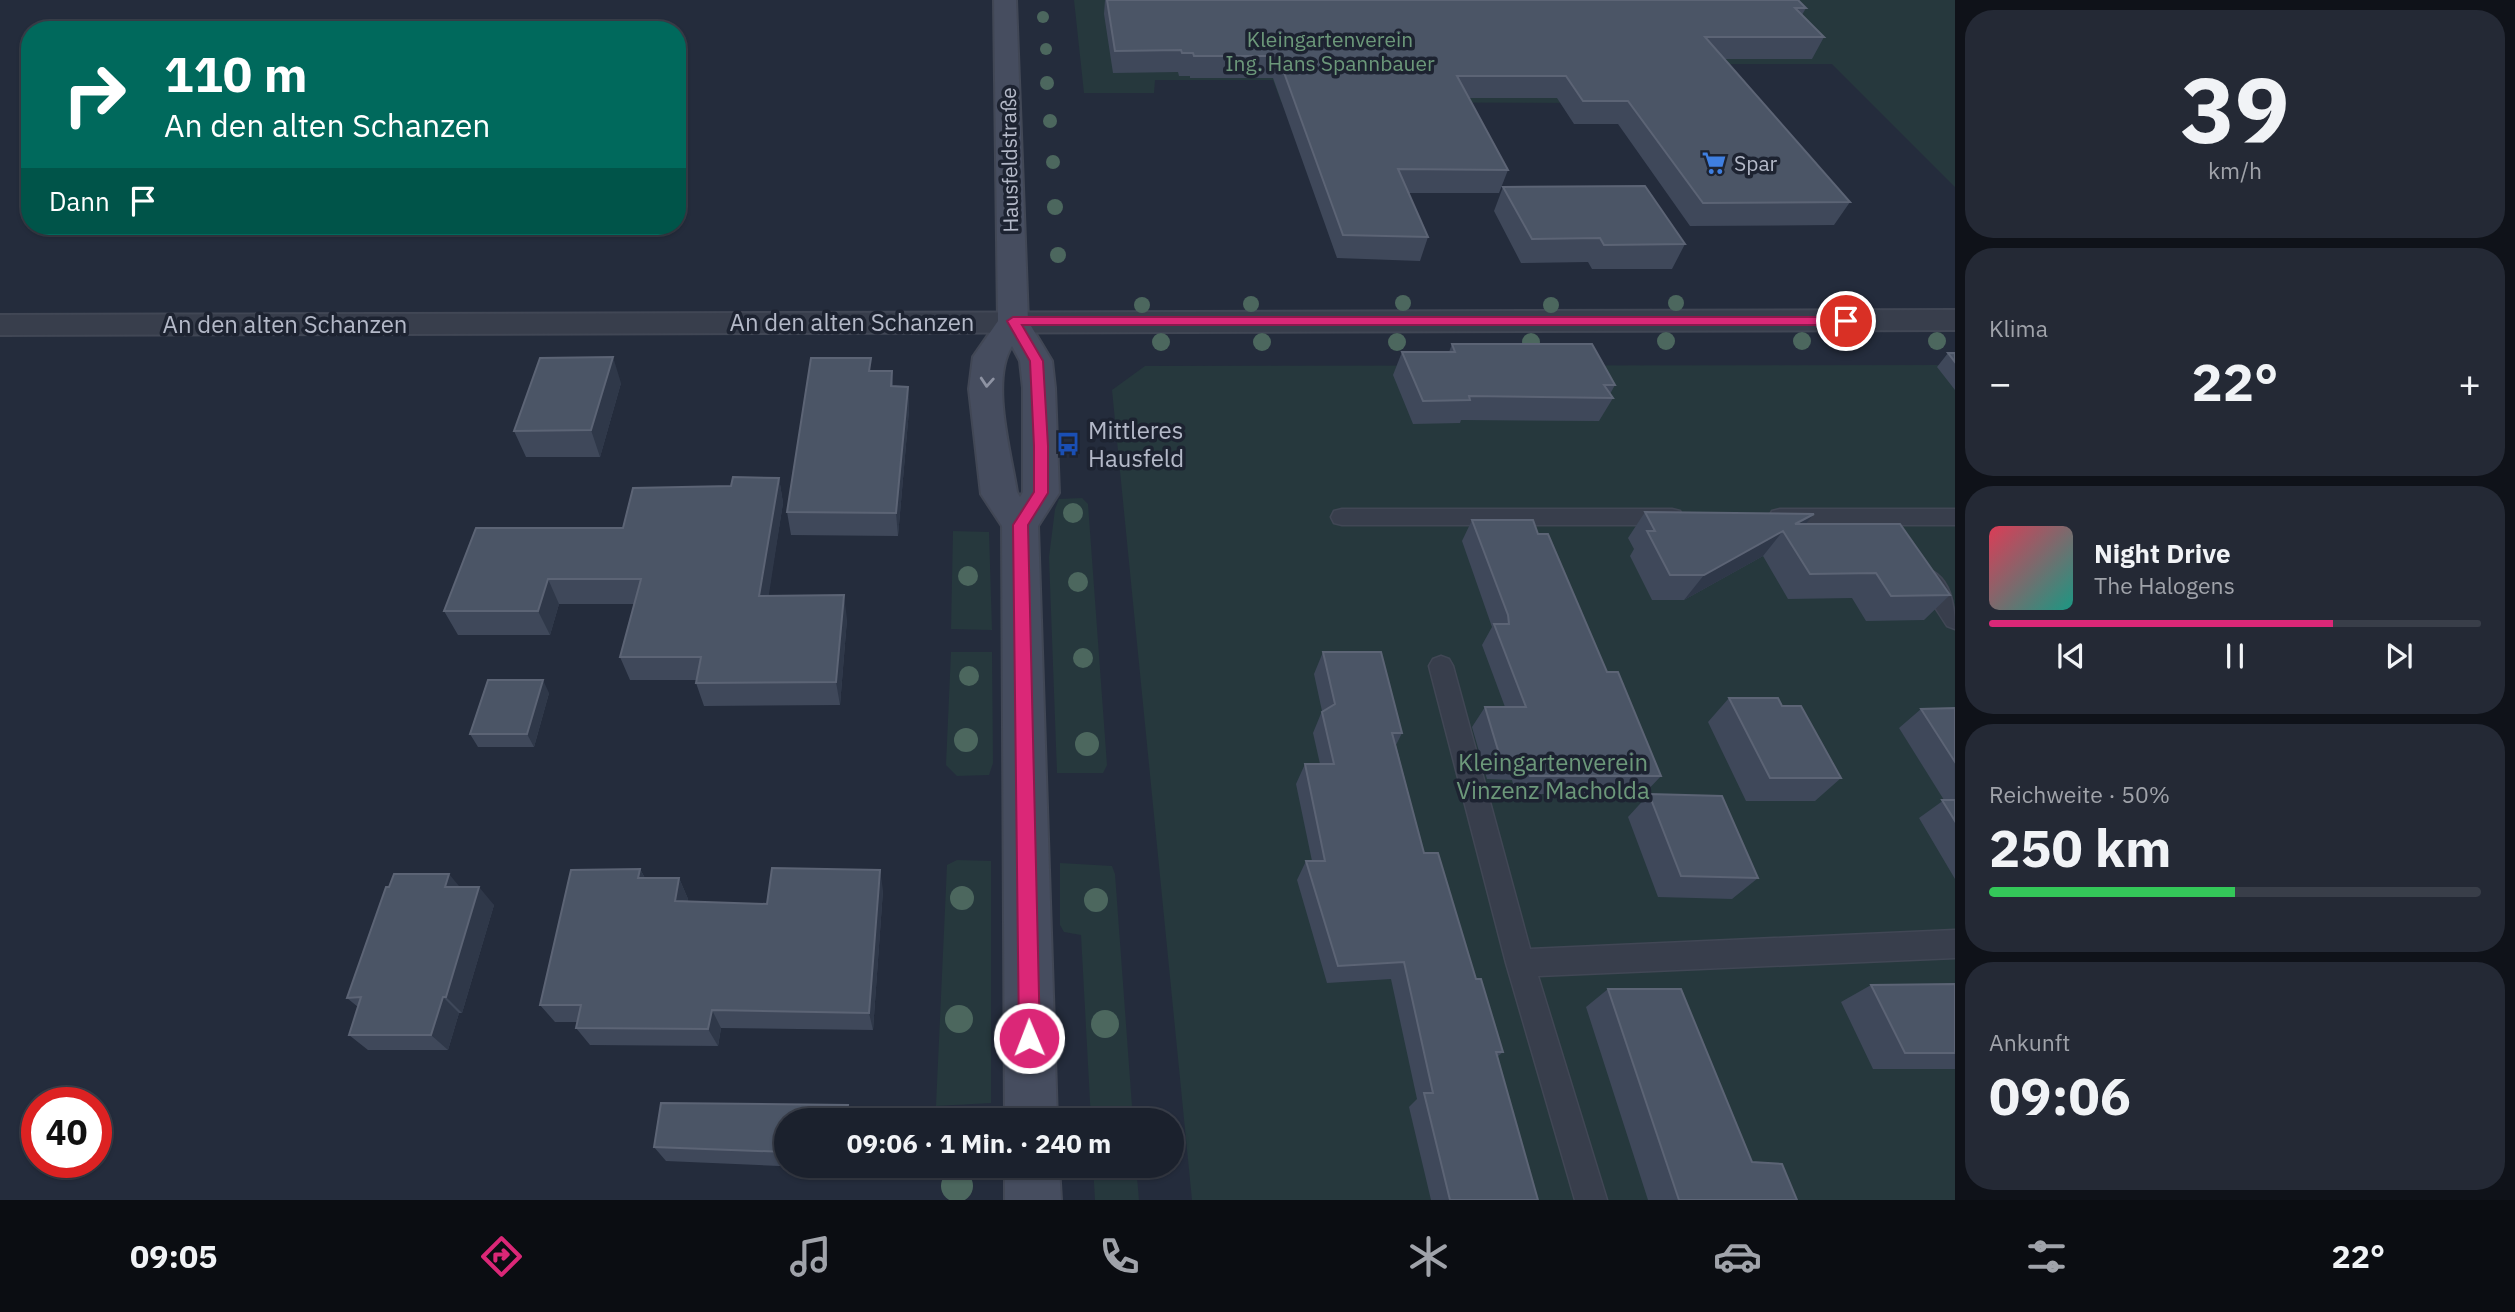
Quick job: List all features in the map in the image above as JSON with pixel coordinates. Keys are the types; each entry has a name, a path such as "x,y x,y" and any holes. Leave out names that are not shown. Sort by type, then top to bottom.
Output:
{"street":[{"name":"Hausfeldstraße","path":"1005,0 1013,321 1036,361 1040,388 1041,493 1020,525"},
{"name":"An den alten Schanzen","path":"0,325 1955,320"},
{"path":"1013,321 989,357 985,389 999,494 1020,525 1031,1108"},
{"path":"1032,1178 1033,1200"}],"lane":[{"path":"1342,517 1692,517"},
{"path":"1761,517 1955,517"},
{"path":"1886,518 1901,540"},
{"path":"1917,563 1955,620"},
{"path":"1441,666 1520,963 1591,1200"},
{"path":"1520,963 1955,944"}],"green space":[{"name":"Kleingartenverein Ing. Hans Spannbauer","path":"1074,0 1955,0 1955,187 1832,64 1571,64 1596,103 1281,102 1273,80 1155,80 1154,93 1084,93"},
{"name":"Kleingartenverein Vinzenz Macholda","path":"1955,365 1955,1200 1192,1200 1112,390 1145,366"},
{"path":"1082,498 1088,504 1107,765 1103,773 1057,773 1049,557 1055,509 1059,499"},
{"path":"953,531 989,532 992,630 951,629"},
{"path":"951,652 992,652 993,763 989,775 957,776 946,765"},
{"path":"957,860 991,861 991,1103 936,1106 947,865"},
{"path":"1060,863 1112,866 1115,874 1132,1108 1090,1108 1081,935 1064,932 1060,925"},
{"path":"1094,1178 1137,1178 1139,1200 1095,1200"}],"building":[{"path":"1107,0 1798,0 1806,8 1795,8 1824,37 1705,37 1850,202 1703,203 1628,101 1583,101 1566,76 1457,76 1508,170 1398,169 1428,237 1343,235 1278,56 1194,56 1193,53 1182,53 1181,50 1115,51"},
{"path":"1645,186 1685,244 1604,245 1600,238 1532,239 1503,187"},
{"path":"1452,344 1592,344 1615,385 1604,385 1613,398 1469,396 1470,400 1423,401 1402,352 1455,352"},
{"path":"1948,353 1955,353 1955,362"},
{"path":"613,357 591,430 514,431 540,358"},
{"path":"811,358 871,358 869,371 892,371 891,386 908,387 896,513 787,512"},
{"path":"733,477 779,478 759,596 844,595 836,682 696,683 701,657 620,657 641,579 548,579 538,611 444,611 476,528 623,528 633,488 731,486"},
{"path":"1645,512 1814,514 1795,524 1900,524 1950,595 1891,596 1876,573 1810,574 1783,531 1704,575 1670,575 1647,531 1655,531"},
{"path":"1472,520 1533,520 1538,534 1548,534 1607,672 1618,672 1661,776 1530,776 1526,761 1501,760 1485,707 1526,707 1494,624 1509,624 1508,615"},
{"path":"1323,652 1381,652 1402,733 1392,733 1424,853 1438,853 1476,979 1481,979 1503,1052 1496,1052 1538,1200 1450,1200 1424,1093 1433,1093 1404,962 1338,966 1306,861 1325,861 1305,764 1334,764 1322,712 1335,704"},
{"path":"488,680 543,680 527,734 470,734"},
{"path":"1729,698 1778,698 1782,706 1801,706 1841,778 1770,778"},
{"path":"1955,708 1955,762 1921,709"},
{"path":"1649,794 1722,796 1758,878 1681,876"},
{"path":"1942,800 1955,800 1955,821"},
{"path":"772,868 880,870 869,1013 712,1010 708,1029 576,1028 581,1005 540,1005 571,870 640,869 638,878 679,878 675,901 767,904"},
{"path":"394,874 449,874 445,887 479,887 446,997 443,997 431,1035 349,1035 361,997 347,998 386,887 389,887"},
{"path":"1955,984 1955,1053 1905,1053 1871,985"},
{"path":"1608,989 1681,989 1752,1162 1782,1164 1797,1200 1679,1200"},
{"path":"661,1103 848,1105 848,1108 774,1108 774,1152 654,1147"}],"place":[{"name":"Spar","path":"1714,163"},
{"name":"Mittleres Hausfeld","path":"1068,444"}],"route":[{"path":"1029,1038 1020,525 1041,493 1040,388 1036,361 1013,321 1846,321"}]}
